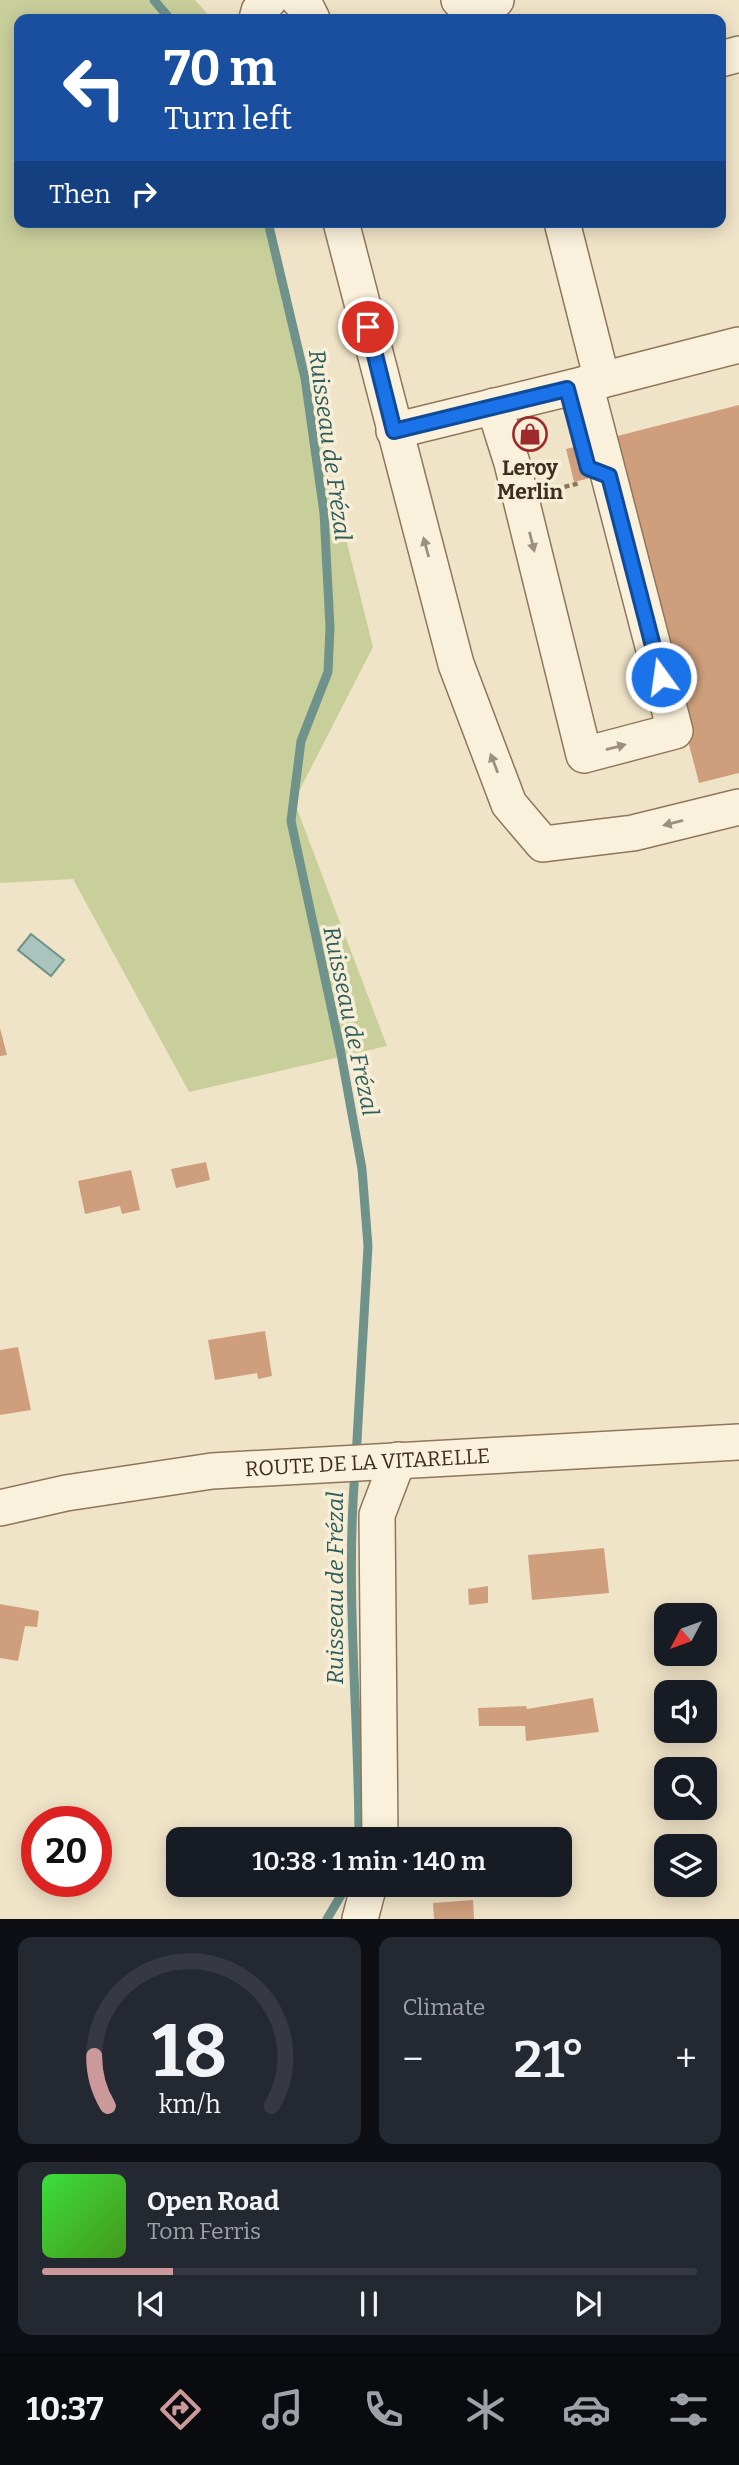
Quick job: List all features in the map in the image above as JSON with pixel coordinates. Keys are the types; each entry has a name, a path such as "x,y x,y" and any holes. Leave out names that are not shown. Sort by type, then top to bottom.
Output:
{"street":[{"path":"343,228 456,664 509,804 543,844 633,832 739,807"},
{"path":"494,406 512,463 584,755 675,731 585,385 563,228"},
{"path":"394,431 739,345"},
{"name":"ROUTE DE LA VITARELLE","path":"0,1508 65,1493 212,1471 739,1442"},
{"path":"380,1827 377,1515 388,1460"},
{"path":"360,1919 366,1897"}],"path":[{"path":"538,494 609,476"}],"green space":[{"path":"0,0 195,0 208,14 14,14 14,228 268,228 373,647 294,801 387,1046 189,1092 73,879 0,883"}],"water":[{"path":"31,934 64,960 51,976 18,950"}],"building":[{"path":"739,405 739,773 699,783 618,471 574,482 566,449"},
{"path":"0,1028 7,1055 0,1056"},
{"path":"206,1162 210,1180 176,1188 171,1169"},
{"path":"131,1170 140,1210 122,1214 120,1206 85,1214 78,1181"},
{"path":"265,1331 272,1376 258,1379 257,1373 215,1380 208,1340"},
{"path":"18,1347 31,1410 0,1415 0,1350"},
{"path":"604,1548 609,1593 532,1600 528,1555"},
{"path":"488,1586 488,1603 469,1605 468,1589"},
{"path":"0,1604 39,1611 37,1627 25,1626 18,1661 0,1658"},
{"path":"593,1698 599,1732 526,1741 525,1726 479,1726 478,1708 526,1706 527,1709"},
{"path":"473,1900 474,1919 434,1919 433,1903"}],"waterway":[{"name":"Ruisseau de Frézal","path":"154,0 166,14"},
{"name":"Ruisseau de Frézal","path":"269,228 305,378 324,513 330,627 328,672 301,741 291,821 340,1048 362,1169 368,1246 356,1458"},
{"name":"Ruisseau de Frézal","path":"355,1472 351,1564 359,1827"},
{"name":"Ruisseau de Frézal","path":"327,1919 340,1897"}],"place":[{"name":"Leroy Merlin","path":"530,434"}],"route":[{"path":"368,327 394,431 567,389 588,468 609,476 661,677"}]}
